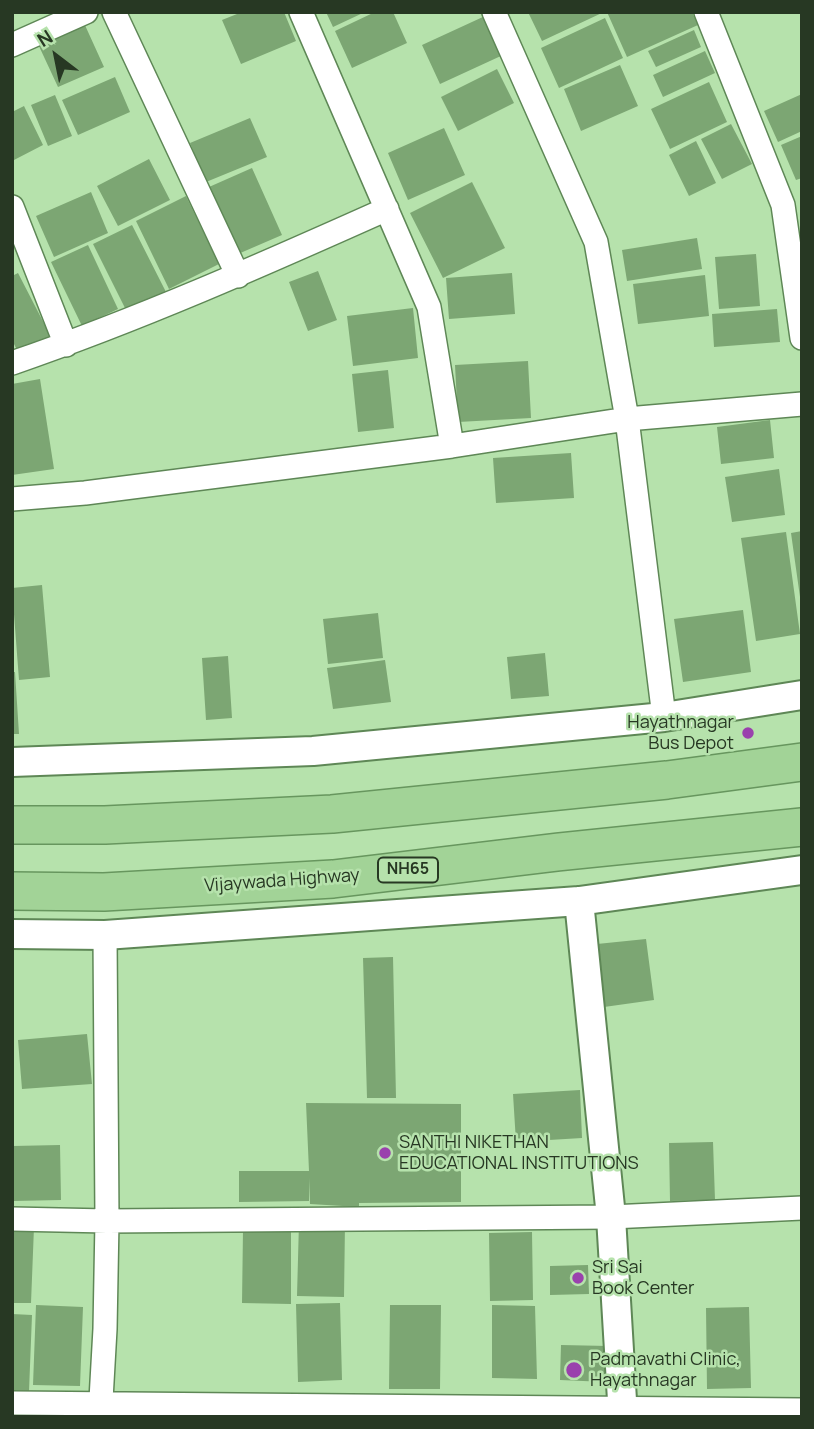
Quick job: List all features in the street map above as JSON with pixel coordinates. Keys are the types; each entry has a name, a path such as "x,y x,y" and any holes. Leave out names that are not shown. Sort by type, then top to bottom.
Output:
{"highway":[{"path":"12,825 105,825 332,814 667,780 802,762"},
{"name":"Vijaywada Highway","path":"12,891 104,892 333,879 802,827"}],"street":[{"path":"12,45 86,12"},
{"path":"114,12 238,276"},
{"path":"301,12 429,307 452,446"},
{"path":"494,12 596,242 627,419 664,718"},
{"path":"706,12 783,205 802,338"},
{"path":"12,207 66,345"},
{"path":"12,363 66,345 238,276 387,209"},
{"path":"12,499 85,493 452,446 627,419 802,404"},
{"path":"12,762 313,751 664,718 802,695"},
{"path":"12,934 105,935 579,901 802,870"},
{"path":"579,901 611,1217 622,1412"},
{"path":"100,1410 107,1220 105,935"},
{"path":"12,1219 611,1217 802,1208"},
{"path":"12,1402 100,1410 802,1410"}],"building":[{"path":"242,12 284,12 296,41 241,64 222,20"},
{"path":"326,12 365,12 333,27"},
{"path":"375,12 393,12 407,43 352,68 335,31"},
{"path":"528,12 604,12 542,41"},
{"path":"607,12 692,12 698,25 627,57"},
{"path":"485,16 503,55 440,84 422,45"},
{"path":"605,18 623,58 559,88 541,48"},
{"path":"84,23 104,67 58,87 38,44"},
{"path":"694,30 701,47 656,67 648,51"},
{"path":"705,51 715,73 663,97 653,75"},
{"path":"620,65 638,106 581,131 564,89"},
{"path":"497,69 514,103 458,131 441,97"},
{"path":"115,77 130,112 78,135 62,100"},
{"path":"709,82 727,122 670,149 651,109"},
{"path":"802,94 802,131 778,142 764,111"},
{"path":"55,95 72,136 48,146 31,105"},
{"path":"24,106 43,145 14,160 12,112"},
{"path":"250,118 267,157 206,182 190,143"},
{"path":"731,124 752,164 722,179 701,139"},
{"path":"444,128 465,175 408,200 388,153"},
{"path":"802,136 802,178 796,180 781,145"},
{"path":"696,141 716,183 689,196 669,155"},
{"path":"149,159 170,200 118,226 97,186"},
{"path":"252,168 282,235 238,254 209,187"},
{"path":"472,182 505,248 443,278 410,213"},
{"path":"91,192 108,233 54,257 36,216"},
{"path":"186,196 219,264 169,289 136,221"},
{"path":"132,225 166,292 127,312 93,244"},
{"path":"697,238 702,269 627,281 622,250"},
{"path":"88,245 118,309 82,326 51,262"},
{"path":"756,254 760,306 719,309 715,257"},
{"path":"318,271 337,320 308,331 289,282"},
{"path":"18,273 51,337 19,354 12,340 12,276"},
{"path":"512,273 515,314 449,319 446,278"},
{"path":"705,275 709,316 638,324 633,284"},
{"path":"413,308 418,358 353,366 347,316"},
{"path":"777,309 780,342 714,347 712,314"},
{"path":"528,361 531,418 458,422 455,365"},
{"path":"388,370 394,428 358,432 352,374"},
{"path":"40,379 54,469 12,475 12,384"},
{"path":"770,420 774,458 721,464 717,427"},
{"path":"571,453 574,498 496,503 493,458"},
{"path":"779,469 785,515 732,522 725,477"},
{"path":"802,531 802,597 800,597 791,533"},
{"path":"786,532 800,634 756,641 741,538"},
{"path":"42,585 50,677 19,680 12,588"},
{"path":"743,610 751,672 683,682 674,619"},
{"path":"378,613 383,658 328,664 323,619"},
{"path":"545,653 549,696 511,699 507,657"},
{"path":"228,656 232,718 206,720 202,658"},
{"path":"385,660 391,702 333,709 327,668"},
{"path":"12,672 15,672 19,734 12,734"},
{"path":"646,939 654,1000 604,1007 597,944"},
{"path":"393,957 396,1098 367,1098 363,958"},
{"path":"87,1034 92,1084 22,1089 18,1040"},
{"path":"580,1090 582,1138 516,1142 513,1094"},
{"name":"SANTHI NIKETHAN EDUCATIONAL INSTITUTIONS","path":"306,1103 461,1104 461,1202 359,1203 359,1207 310,1204 309,1178 309,1201 239,1202 239,1171 309,1171"},
{"path":"713,1142 715,1200 670,1201 669,1143"},
{"path":"60,1145 61,1200 13,1201 13,1146"},
{"path":"299,1222 345,1223 344,1297 297,1296"},
{"path":"12,1226 34,1227 31,1303 12,1303"},
{"path":"243,1230 291,1230 291,1304 242,1303"},
{"path":"532,1232 533,1300 490,1301 489,1233"},
{"path":"588,1265 589,1294 550,1295 550,1266"},
{"path":"340,1303 342,1380 298,1382 296,1304"},
{"path":"36,1305 83,1307 80,1386 33,1385"},
{"path":"390,1305 441,1305 440,1389 389,1389"},
{"path":"492,1305 535,1306 537,1379 492,1378"},
{"path":"749,1307 751,1388 707,1389 706,1308"},
{"path":"12,1314 32,1315 29,1391 12,1390"},
{"path":"561,1345 608,1346 606,1382 560,1380"}],"place":[{"name":"Hayathnagar Bus Depot","path":"748,733"},
{"name":"SANTHI NIKETHAN EDUCATIONAL INSTITUTIONS","path":"385,1153"},
{"name":"Sri Sai Book Center","path":"578,1278"},
{"name":"Padmavathi Clinic, Hayathnagar","path":"574,1370"}]}
